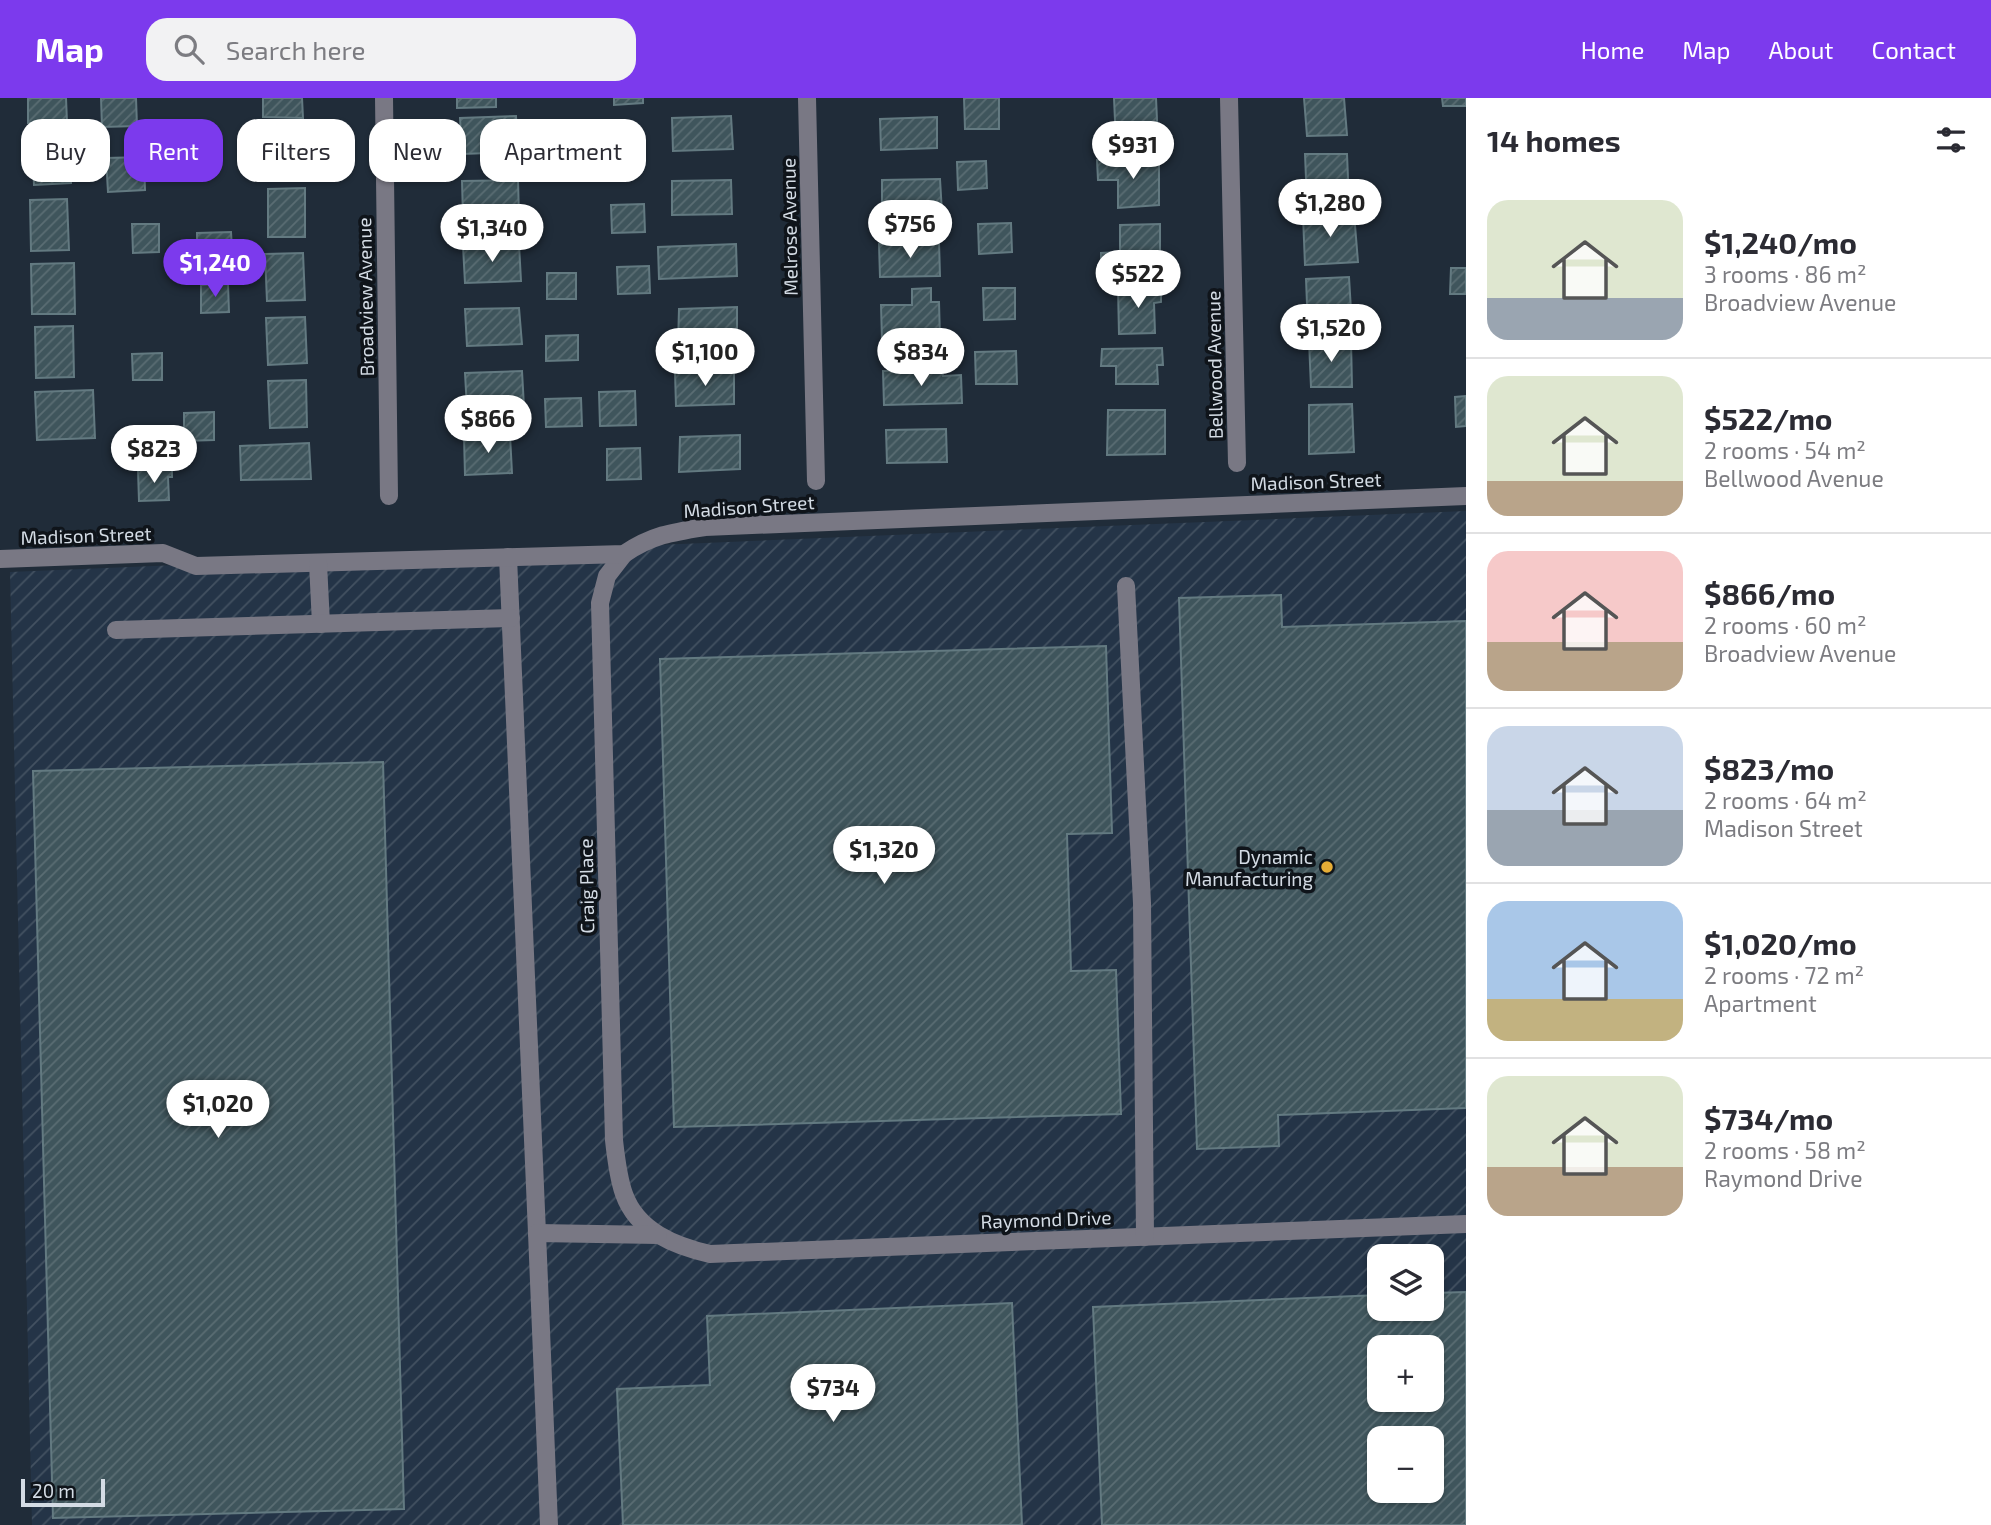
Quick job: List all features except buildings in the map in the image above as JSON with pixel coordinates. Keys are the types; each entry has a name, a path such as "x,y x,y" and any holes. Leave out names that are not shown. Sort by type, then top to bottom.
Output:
{"street":[{"name":"Broadview Avenue","path":"384,98 389,496"},
{"name":"Melrose Avenue","path":"807,98 816,481"},
{"name":"Bellwood Avenue","path":"1229,98 1237,463"},
{"name":"Madison Street","path":"0,559 163,553 195,566 624,554 642,542 672,532 705,527 1466,496"},
{"name":"Craig Place","path":"624,554 607,576 600,603 614,1140 624,1195 637,1218"},
{"path":"508,557 550,1525"},
{"path":"318,563 321,624"},
{"path":"1126,586 1142,903 1145,1237"},
{"path":"116,630 511,618"},
{"name":"Raymond Drive","path":"637,1218 658,1236 683,1248 710,1254 1466,1224"},
{"path":"537,1233 658,1236"}],"shaded area":[{"path":"1466,511 1466,1525 32,1525 10,572"}],"place":[{"name":"Dynamic Manufacturing","path":"1327,867"}]}
